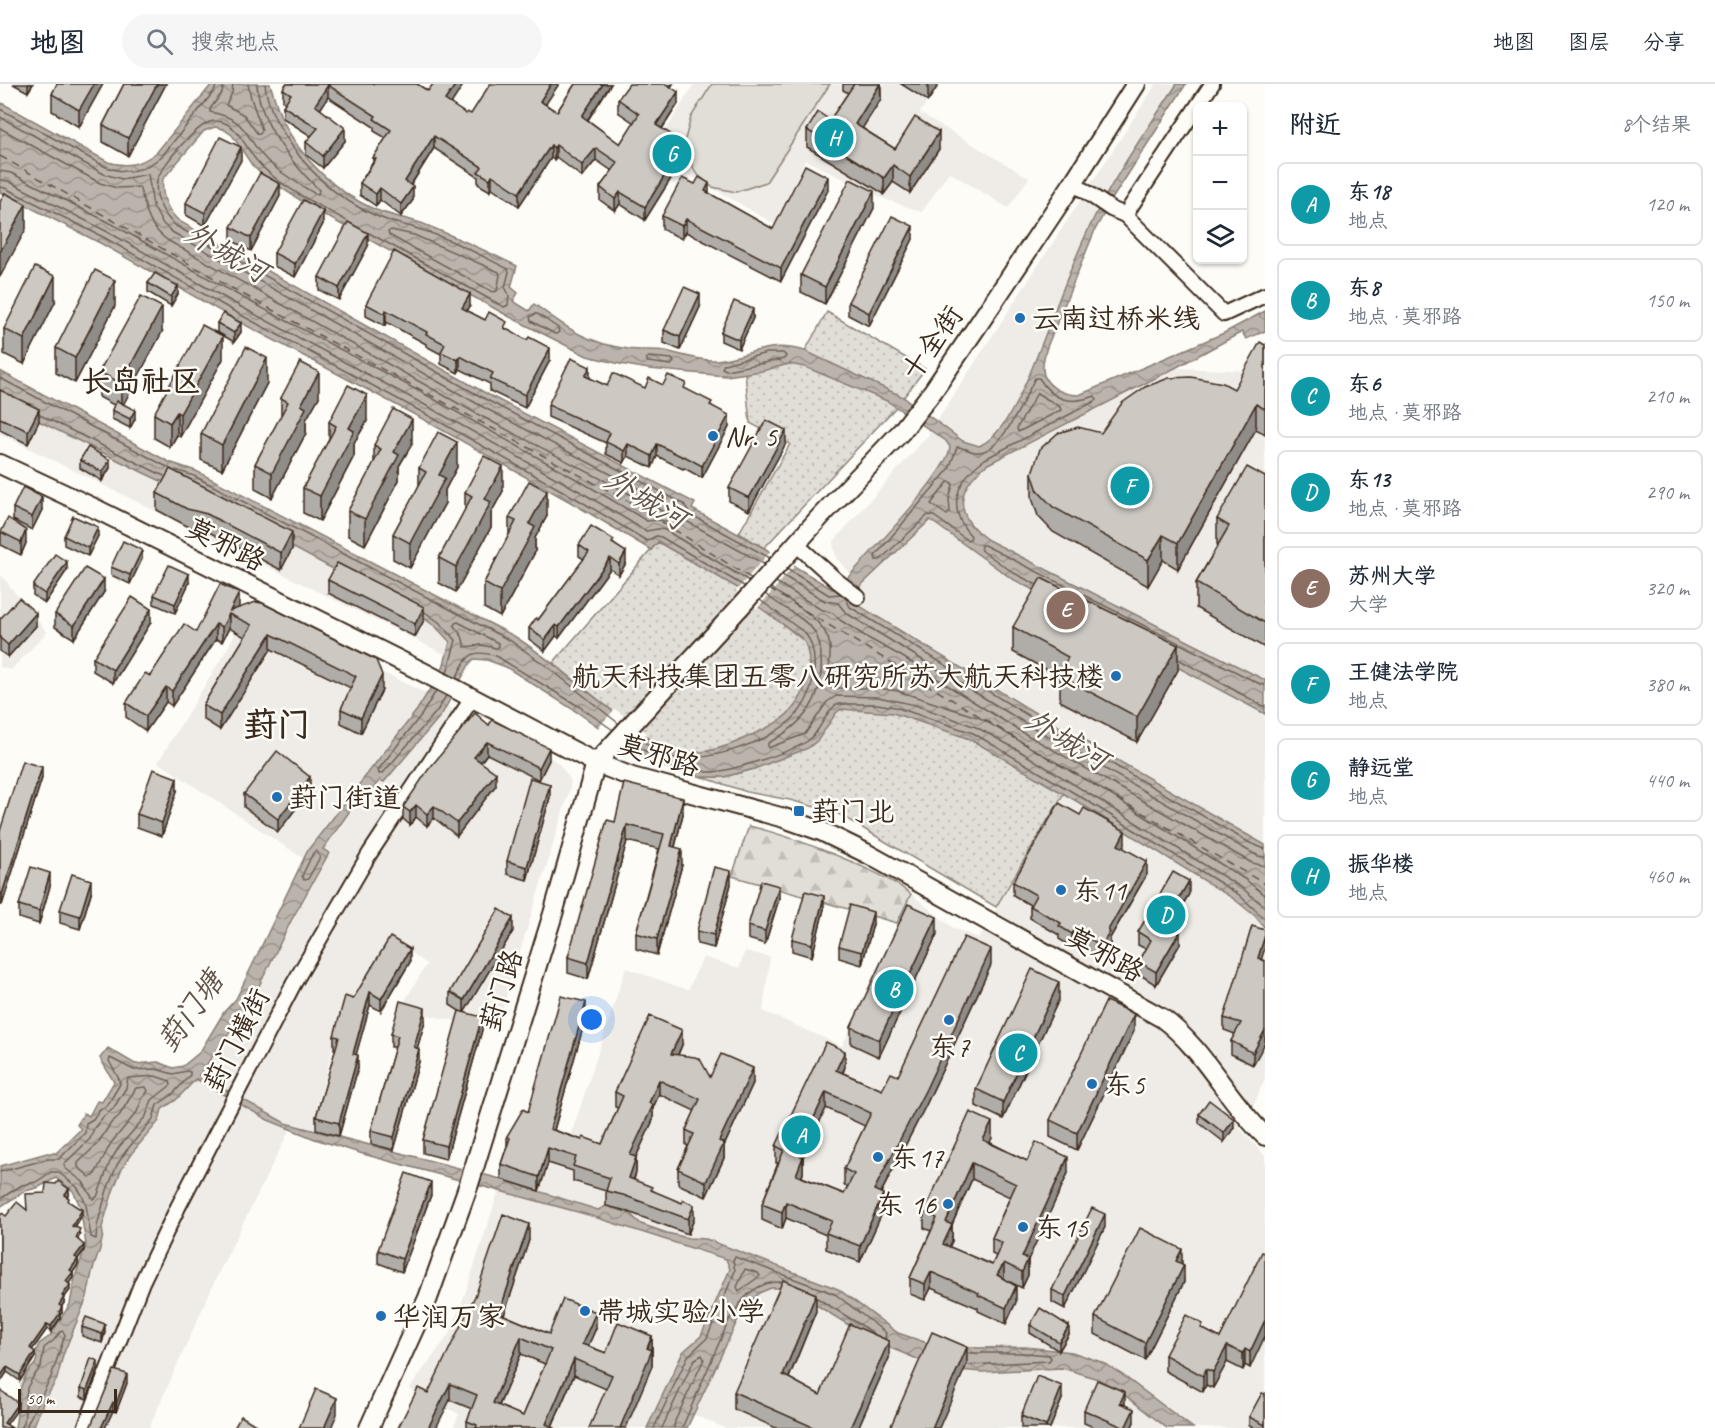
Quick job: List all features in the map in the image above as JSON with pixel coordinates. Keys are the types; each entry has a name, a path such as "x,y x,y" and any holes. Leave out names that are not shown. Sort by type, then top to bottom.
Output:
{"main road":[{"name":"十全街","path":"740,607 895,439 923,404 1074,183 1136,84"},
{"name":"莫邪路","path":"0,464 99,510 423,672 596,763 632,777 784,818 820,831 866,853 1139,1004 1174,1026 1246,1116 1265,1136"},
{"name":"葑门路","path":"369,1428 428,1298 472,1176 553,914 596,763 740,607"}],"street":[{"path":"1125,215 1212,84"},
{"path":"1074,183 1111,209 1125,215 1224,314 1265,295"},
{"path":"793,547 858,597"},
{"name":"葑门横街","path":"85,1428 142,1282 178,1207 294,983 370,853 468,695"}],"shaded area":[{"path":"694,84 939,84 920,113 1029,178 1008,208 949,172 922,212 882,198 805,160 776,225 652,153"},
{"path":"1156,84 1177,84 1120,171 1089,228 1024,386 1006,420 994,436 979,446 970,444 937,421"},
{"path":"1265,365 1265,845 1001,693 912,636 853,602 851,598 930,520 967,479 988,464 1175,368 1253,371"},
{"path":"0,402 225,511 419,615 436,627 450,642 446,655 0,434"},
{"path":"932,431 949,444 950,451 944,465 926,489 851,574 836,558 833,542"},
{"path":"0,574 47,632 11,670 0,667"},
{"path":"250,607 427,694 308,850 304,859 158,762"},
{"path":"447,706 550,757 559,764 571,781 496,1030 400,1009 427,964 392,939 354,999 344,999 313,1132 292,1125 218,1274 149,1428 33,1428 87,1297 103,1235 102,1227 122,1168 159,1121 162,1109 176,1100 199,1075 241,1017 329,853 323,849 356,802 360,805 381,780 384,782"},
{"path":"1064,793 1234,899 1255,916 1265,928 1265,1078 1256,1100 1239,1127 1265,1156 1265,1428 725,1428 660,1400 647,1428 453,1428 459,1414 409,1389 450,1333 499,1190 585,1214 587,1207 502,1180 504,1154 519,1122 570,1138 626,968 688,990 703,957 739,968 745,951 770,957 763,1011 842,1046 911,894 953,928 979,938"}],"green space":[{"path":"712,84 830,84 766,182 736,192 712,187 695,172 684,143 691,117"},
{"path":"827,312 925,369 897,406 764,548 739,533 790,444 750,423 745,373 789,364 797,365"},
{"path":"658,542 738,588 805,642 809,661 803,692 792,710 774,725 746,739 714,749 683,753 670,751 650,740 553,663"},
{"path":"839,710 883,710 927,721 989,749 1064,793 996,907 837,813 790,800 747,792 702,777 724,777 754,769"},
{"path":"749,826 788,837 850,861 904,889 911,894 897,923 732,876"}],"water":[{"name":"外城河","path":"212,84 270,84 280,115 290,134 321,173 361,203 387,214 421,223 517,266 511,287 518,293 513,301 529,311 534,304 578,333 600,343 628,349 665,351 709,360 728,358 768,348 779,347 805,351 903,397 963,441 979,446 996,434 1016,404 1065,282 1098,209 1130,154 1177,84 1186,84 1112,199 1095,230 1047,347 1043,362 1044,374 1050,384 1060,391 1079,395 1224,333 1265,311 1265,331 1246,339 1242,332 988,464 969,483 962,502 969,522 988,540 1265,680 1265,714 1011,578 930,520 852,594 851,598 853,602 1032,711 1265,845 1265,928 1255,916 1234,899 1078,802 970,739 893,713 841,709 818,740 808,748 754,769 724,777 702,777 661,766 641,757 577,712 506,667 487,660 474,659 442,714 384,782 380,780 360,805 356,802 323,849 329,853 291,921 259,986 241,1017 199,1075 285,1123 497,1178 598,1210 606,1206 629,1213 641,1224 667,1233 706,1239 838,1289 898,1333 933,1345 979,1348 1026,1347 1072,1352 1101,1362 1117,1371 1193,1428 1167,1428 1118,1390 1098,1379 1062,1368 982,1372 927,1363 876,1342 802,1296 771,1288 759,1293 741,1313 687,1428 647,1428 683,1352 701,1336 730,1269 726,1259 585,1214 315,1139 268,1120 196,1079 176,1100 162,1109 159,1121 122,1168 102,1227 100,1249 87,1297 63,1355 57,1379 43,1403 33,1428 15,1428 21,1386 27,1373 35,1364 37,1359 35,1354 39,1344 50,1336 70,1304 75,1277 86,1245 80,1206 73,1191 56,1178 37,1188 25,1191 0,1207 0,1166 47,1153 56,1153 81,1129 77,1125 84,1113 89,1116 97,1101 102,1102 114,1082 100,1058 108,1048 135,1064 158,1062 173,1068 183,1066 200,1052 224,1012 236,999 308,850 417,710 443,668 450,642 436,627 419,615 225,511 0,402 0,371 169,462 196,471 514,636 649,739 669,750 698,753 718,749 774,724 797,703 805,688 808,671 808,653 802,638 759,607 738,588 658,542 651,550 419,417 236,320 102,244 0,192 0,102 108,162 122,165 134,164 157,152","holes":["215,127 232,135 252,165 263,176 317,211 510,317 587,356 649,369 726,376 762,371 789,364 805,367 887,401 946,441 950,447 946,458 924,492 891,530 839,588 832,589 764,548 692,509 695,503 489,395 179,221 166,202 163,179 204,131"]}],"pier":[{"path":"772,549 796,564 757,609 736,591"},
{"path":"615,709 647,733 630,753 597,729"}],"building":[{"path":"57,84 94,84 79,110 52,94"},
{"path":"124,84 157,84 128,138 103,125"},
{"path":"286,84 417,84 428,91 433,84 456,84 445,100 466,114 467,112 471,114 490,84 551,84 540,101 557,112 575,84 603,84 582,116 620,144 639,114 618,99 629,84 666,84 678,92 656,125 685,143 645,207 620,192 615,199 600,187 618,163 596,148 582,165 556,145 554,148 551,145 519,193 492,175 490,179 478,172 482,167 434,136 405,181 413,187 401,204 380,188 376,194 360,183 391,130 374,119 376,116 328,85 315,105 345,128 323,156 306,142 318,128 283,106 291,94 283,89"},
{"path":"854,84 880,84 855,124 895,149 915,117 939,132 910,177 893,165 884,178 807,130 818,112 830,120"},
{"path":"220,137 241,147 205,213 186,203"},
{"path":"805,165 828,177 781,268 686,219 682,226 662,216 682,178 695,184 699,177 709,183 705,191 773,229"},
{"path":"260,173 280,184 251,238 231,227"},
{"path":"850,179 874,191 825,287 801,275"},
{"path":"5,193 26,204 0,252 0,202"},
{"path":"303,200 323,211 295,264 274,253"},
{"path":"892,216 913,226 869,313 848,302"},
{"path":"348,222 368,233 339,288 319,277"},
{"path":"394,251 470,294 462,308 485,320 489,312 507,322 504,328 527,340 529,337 550,348 525,395 490,379 493,373 460,356 458,360 441,352 445,344 426,334 427,332 386,310 385,314 366,304"},
{"path":"35,267 55,276 24,339 4,329"},
{"path":"95,270 115,280 75,358 56,348"},
{"path":"155,273 178,286 171,297 148,283"},
{"path":"684,287 700,294 680,337 664,330"},
{"path":"141,296 162,307 121,383 99,372"},
{"path":"734,301 753,309 739,340 721,332"},
{"path":"223,313 241,323 234,333 217,323"},
{"path":"202,325 223,336 180,414 177,412 170,423 154,414"},
{"path":"1260,342 1265,345 1265,409 1256,404 1178,543 1163,535 1148,560 1053,507 1038,491 1032,473 1040,449 1058,433 1078,427 1101,433 1122,403 1145,387 1169,378 1191,377 1223,383 1234,389"},
{"path":"246,347 267,358 222,445 201,434"},
{"path":"571,358 590,367 585,376 607,386 613,373 645,388 649,378 663,385 668,375 686,383 684,388 712,402 710,405 729,415 702,466 657,444 652,456 628,444 624,451 606,442 610,433 548,405"},
{"path":"300,362 319,372 301,405 306,408 272,473 255,464 288,402 281,398"},
{"path":"348,385 367,395 349,428 354,431 320,496 303,488 336,426 329,422"},
{"path":"0,390 39,409 28,431 0,418"},
{"path":"117,401 135,410 130,419 112,410"},
{"path":"393,409 412,419 394,452 399,455 365,519 348,511 381,449 374,445"},
{"path":"766,420 786,430 749,498 729,488"},
{"path":"438,432 457,442 439,475 445,478 410,543 393,534 426,472 419,468"},
{"path":"88,447 110,460 102,472 80,460"},
{"path":"484,456 503,466 485,499 491,502 456,567 439,558 472,496 465,492"},
{"path":"1247,467 1265,477 1265,599 1263,602 1265,603 1265,623 1196,583 1229,526 1217,519"},
{"path":"170,469 292,532 281,553 207,514 187,509 157,493"},
{"path":"529,481 547,491 529,524 535,527 500,592 484,583 516,521 509,518"},
{"path":"23,487 42,497 32,517 13,508"},
{"path":"73,516 98,527 88,548 64,536"},
{"path":"8,518 26,530 21,542 1,532"},
{"path":"591,526 614,540 612,543 626,552 619,564 610,558 559,627 556,625 545,640 529,628 536,618 538,620 589,552 579,545"},
{"path":"123,541 142,550 130,575 111,567"},
{"path":"55,554 67,562 45,594 33,586"},
{"path":"337,563 424,607 415,624 328,580"},
{"path":"169,565 189,574 175,604 154,595"},
{"path":"85,568 104,579 74,626 55,614"},
{"name":"航天科技集团五零八研究所苏大航天科技楼","path":"1041,578 1178,645 1137,717 1060,676 1068,657 1013,627"},
{"path":"220,584 239,593 230,611 256,602 262,603 376,660 382,675 361,718 341,709 356,676 271,634 220,715 203,705 252,625 229,614 222,627 216,624 172,691 166,687 146,716 126,703 145,673 150,676 184,624 196,632"},
{"path":"132,597 151,609 113,670 93,658"},
{"path":"19,598 36,613 8,645 0,638 0,619"},
{"path":"475,713 489,725 492,720 549,748 539,768 487,742 474,757 496,773 457,823 434,806 427,814 416,805 410,812 403,807 428,770"},
{"path":"277,751 310,777 278,819 244,794"},
{"path":"22,761 42,767 2,894 0,893 0,831"},
{"path":"153,769 177,778 162,823 137,814"},
{"path":"530,778 550,784 527,867 507,861"},
{"path":"624,783 683,798 671,846 682,849 657,939 636,933 664,834 627,825 588,963 568,957 607,820 615,822"},
{"path":"1059,803 1080,815 1084,808 1125,831 1118,845 1147,861 1101,946 1075,929 1072,934 1059,926 1061,923 1030,906 1036,895 1013,882"},
{"path":"31,867 50,873 39,911 19,905"},
{"path":"714,867 731,871 714,935 697,931"},
{"path":"1173,872 1189,881 1165,922 1180,931 1156,972 1139,962 1151,940 1138,932"},
{"path":"72,874 91,880 80,916 60,910"},
{"path":"761,881 779,886 765,931 748,926"},
{"path":"805,891 824,896 812,944 792,939"},
{"path":"908,904 937,917 879,1040 851,1027"},
{"path":"850,905 873,912 862,952 839,946"},
{"path":"499,909 513,918 464,1000 450,992"},
{"path":"1252,926 1265,930 1258,958 1265,961 1265,1030 1253,1053 1231,1041 1241,1023 1224,1018"},
{"path":"390,937 410,949 381,999 370,992 353,1054 358,1055 339,1123 316,1117 339,1037 334,1036 345,996 353,999"},
{"path":"964,937 991,949 926,1089 874,1190 883,1194 860,1246 826,1233 832,1221 786,1202 782,1212 762,1204 784,1150 776,1146 826,1042 845,1051 836,1070 882,1090 891,1073 898,1076","holes":["826,1092 871,1113 844,1169 854,1174 844,1194 796,1175 803,1157 797,1154"]},
{"path":"1032,969 1059,982 1003,1102 976,1089"},
{"path":"561,996 586,1002 550,1129 602,1144 623,1096 615,1092 650,1016 682,1030 671,1054 700,1059 710,1077 721,1054 753,1068 719,1141 724,1143 706,1182 678,1169 694,1134 686,1130 700,1099 659,1080 649,1103 653,1105 630,1155 636,1157 629,1178 682,1203 683,1200 694,1205 688,1219 606,1191 610,1178 573,1166 576,1157 548,1148 539,1177 501,1164 510,1138 507,1136 523,1109 528,1112"},
{"path":"400,1001 425,1008 414,1047 419,1049 394,1137 371,1131 398,1036 391,1034"},
{"name":"东5","path":"1106,1001 1134,1014 1077,1133 1050,1120"},
{"path":"459,1011 482,1017 446,1146 423,1140"},
{"path":"1209,1100 1234,1119 1224,1133 1199,1114"},
{"path":"970,1112 992,1122 983,1140 1027,1161 1036,1142 1068,1157 1022,1257 1028,1259 1022,1272 1004,1263 997,1275 1016,1286 1006,1308 978,1295 979,1293 931,1272 925,1284 910,1278 937,1218 924,1212","holes":["972,1163 1016,1184 992,1238 1002,1243 992,1265 943,1244 952,1225 946,1222"]},
{"path":"406,1173 431,1182 402,1259 378,1250"},
{"path":"58,1181 69,1189 64,1195 69,1198 68,1201 82,1210 72,1226 80,1229 76,1238 84,1245 75,1257 78,1259 70,1270 73,1272 66,1281 70,1285 62,1296 64,1297 59,1305 62,1307 60,1313 51,1326 47,1324 30,1348 35,1352 20,1375 7,1367 0,1377 0,1216 2,1213 6,1216 17,1202 27,1210 26,1194 45,1193 46,1183 56,1184"},
{"path":"1092,1208 1105,1214 1065,1296 1052,1290"},
{"path":"503,1214 529,1224 499,1313 549,1334 563,1299 596,1312 582,1344 606,1353 618,1322 652,1336 647,1348 652,1350 620,1428 589,1428 612,1375 574,1359 546,1424 555,1428 476,1428 477,1425 467,1421 477,1395 450,1384 428,1428 398,1428 418,1388 428,1393 476,1294","holes":["521,1337 551,1350 523,1416 493,1403"]},
{"path":"1140,1228 1182,1249 1176,1261 1184,1265 1145,1343 1095,1317"},
{"path":"1262,1252 1265,1253 1265,1320 1250,1352 1245,1349 1243,1353 1227,1346 1213,1372 1206,1369 1203,1376 1165,1355 1186,1315 1203,1324 1201,1328 1220,1338"},
{"path":"783,1280 816,1294 783,1375 820,1395 850,1324 889,1341 850,1428 815,1428 734,1392"},
{"path":"1040,1308 1069,1326 1059,1342 1030,1325"},
{"path":"86,1317 105,1324 102,1334 82,1327"},
{"path":"932,1332 967,1347 932,1428 890,1428"},
{"path":"91,1358 98,1361 87,1390 81,1388"},
{"path":"114,1370 127,1374 116,1404 113,1402 101,1428 90,1428"},
{"path":"1037,1376 1062,1386 1046,1426 1021,1416"},
{"path":"1097,1380 1125,1392 1120,1403 1134,1409 1125,1428 1084,1410"},
{"path":"316,1389 337,1398 324,1428 299,1428"},
{"path":"0,1390 18,1403 4,1423 12,1428 0,1428"},
{"path":"1262,1393 1265,1394 1265,1425 1249,1417"},
{"path":"241,1416 259,1427 259,1428 234,1428"}],"ferry route":[{"path":"0,156 235,290 637,506 752,579"},
{"path":"769,589 1065,768 1265,884"}],"place":[{"name":"振华楼","path":"834,138"},
{"name":"静远堂","path":"672,154"},
{"name":"云南过桥米线","path":"1020,318"},
{"name":"Nr. 5","path":"713,436"},
{"name":"王健法学院","path":"1130,486"},
{"name":"苏州大学","path":"1066,610"},
{"name":"航天科技集团五零八研究所苏大航天科技楼","path":"1116,676"},
{"name":"葑门街道","path":"277,797"},
{"name":"葑门北","path":"799,811"},
{"name":"东11","path":"1061,890"},
{"name":"东13","path":"1166,915"},
{"name":"东8","path":"894,989"},
{"name":"东7","path":"949,1020"},
{"name":"东6","path":"1018,1053"},
{"name":"东5","path":"1092,1084"},
{"name":"东18","path":"801,1135"},
{"name":"东17","path":"878,1157"},
{"name":"东 16","path":"948,1204"},
{"name":"东15","path":"1023,1227"},
{"name":"带城实验小学","path":"585,1311"},
{"name":"华润万家","path":"381,1316"}],"district":[{"name":"长岛社区","path":"141,381"},
{"name":"葑门","path":"277,724"}],"water label":[{"name":"葑门塘","path":"190,1011"}]}
